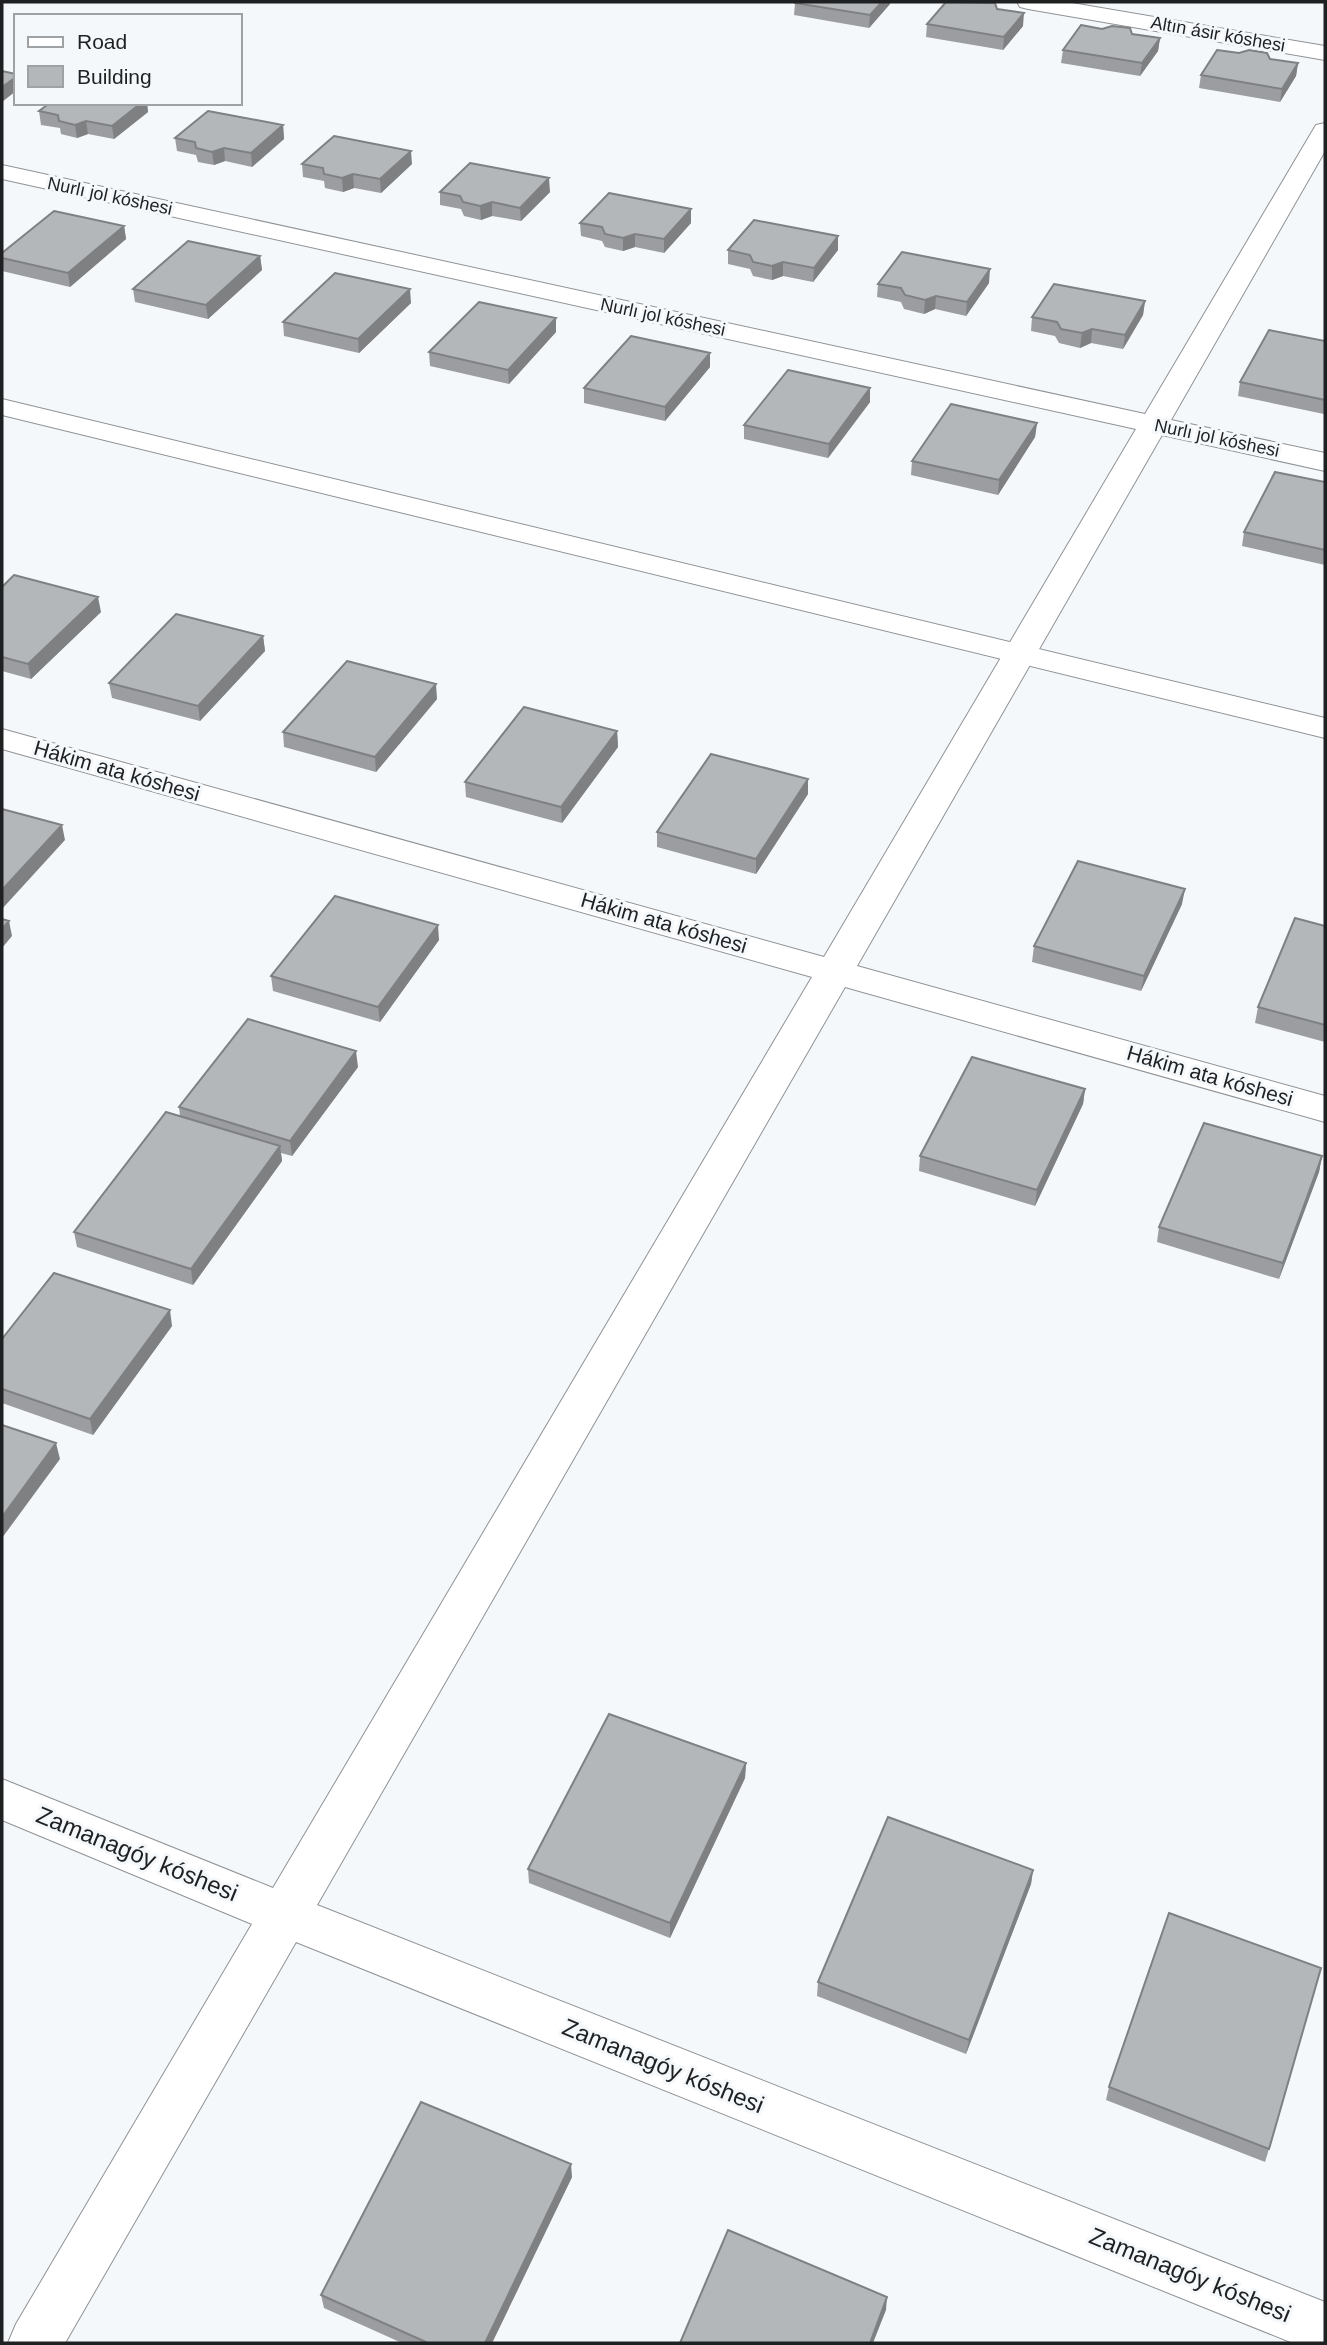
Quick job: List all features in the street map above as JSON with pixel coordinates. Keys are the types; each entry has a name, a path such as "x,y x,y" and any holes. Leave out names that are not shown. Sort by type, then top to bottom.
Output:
{"street":[{"name":"Altın ásir kóshesi","path":"1028,2 1325,53"},
{"path":"35,2343 1325,130"},
{"name":"Nurlı jol kóshesi","path":"2,172 1325,462"},
{"path":"2,407 1325,728"},
{"name":"Hákim ata kóshesi","path":"2,739 1325,1109"},
{"name":"Zamanagóy kóshesi","path":"2,1799 285,1915 1325,2329"}],"building":[{"path":"795,2 882,2 870,15"},
{"path":"946,2 995,3 997,9 1024,13 1004,37 927,24"},
{"path":"1081,25 1102,29 1112,26 1130,28 1132,34 1160,38 1142,63 1063,50"},
{"path":"1217,50 1239,53 1249,50 1267,53 1270,59 1298,63 1282,89 1201,75"},
{"path":"2,71 14,74 14,78 2,87"},
{"path":"47,105 138,105 112,126 86,121 75,125 59,121 58,115 39,111"},
{"path":"208,111 283,125 251,153 224,148 212,152 196,148 195,142 175,138"},
{"path":"334,136 411,151 380,179 353,174 342,178 324,174 323,168 302,164"},
{"path":"470,163 549,178 520,208 492,202 480,206 463,202 460,196 440,192"},
{"path":"609,193 691,209 664,239 635,234 623,238 605,234 602,227 580,223"},
{"path":"54,211 124,226 68,273 2,258 2,253"},
{"path":"754,220 838,236 814,268 783,262 772,266 753,262 750,255 728,250"},
{"path":"188,241 260,256 206,305 133,289"},
{"path":"902,252 990,269 967,302 936,296 925,300 905,295 901,288 878,284"},
{"path":"335,273 410,289 358,339 283,322"},
{"path":"1054,284 1145,301 1125,335 1092,329 1082,333 1061,329 1057,322 1032,317"},
{"path":"479,302 556,318 508,370 429,352"},
{"path":"1269,330 1325,341 1325,400 1240,382"},
{"path":"631,336 710,353 665,407 584,388"},
{"path":"788,370 870,388 829,444 744,425"},
{"path":"951,404 1037,423 999,480 912,461"},
{"path":"1275,472 1325,482 1325,550 1244,532"},
{"path":"14,575 98,597 28,664 2,657 2,587"},
{"path":"176,614 263,636 198,706 109,683"},
{"path":"347,661 436,684 375,757 283,732"},
{"path":"524,707 617,731 561,807 465,782"},
{"path":"711,754 808,779 756,859 657,832"},
{"path":"2,809 62,825 2,890"},
{"path":"1078,861 1185,889 1144,976 1034,946"},
{"path":"335,896 438,925 378,1007 271,976"},
{"path":"1295,918 1325,926 1325,1025 1258,1007"},
{"path":"2,919 9,921 2,929"},
{"path":"248,1019 356,1051 290,1141 179,1107"},
{"path":"972,1057 1085,1089 1037,1190 920,1156"},
{"path":"166,1112 280,1146 191,1269 74,1232"},
{"path":"1204,1123 1322,1156 1283,1263 1159,1227"},
{"path":"54,1273 170,1310 90,1419 2,1389 2,1339"},
{"path":"2,1425 56,1443 2,1517"},
{"path":"609,1714 746,1763 670,1923 528,1869"},
{"path":"888,1817 1033,1870 969,2040 818,1982"},
{"path":"1169,1913 1321,1968 1269,2149 1109,2087"},
{"path":"421,2102 571,2164 485,2343 428,2343 321,2295"},
{"path":"728,2230 887,2297 870,2343 680,2343"}]}
